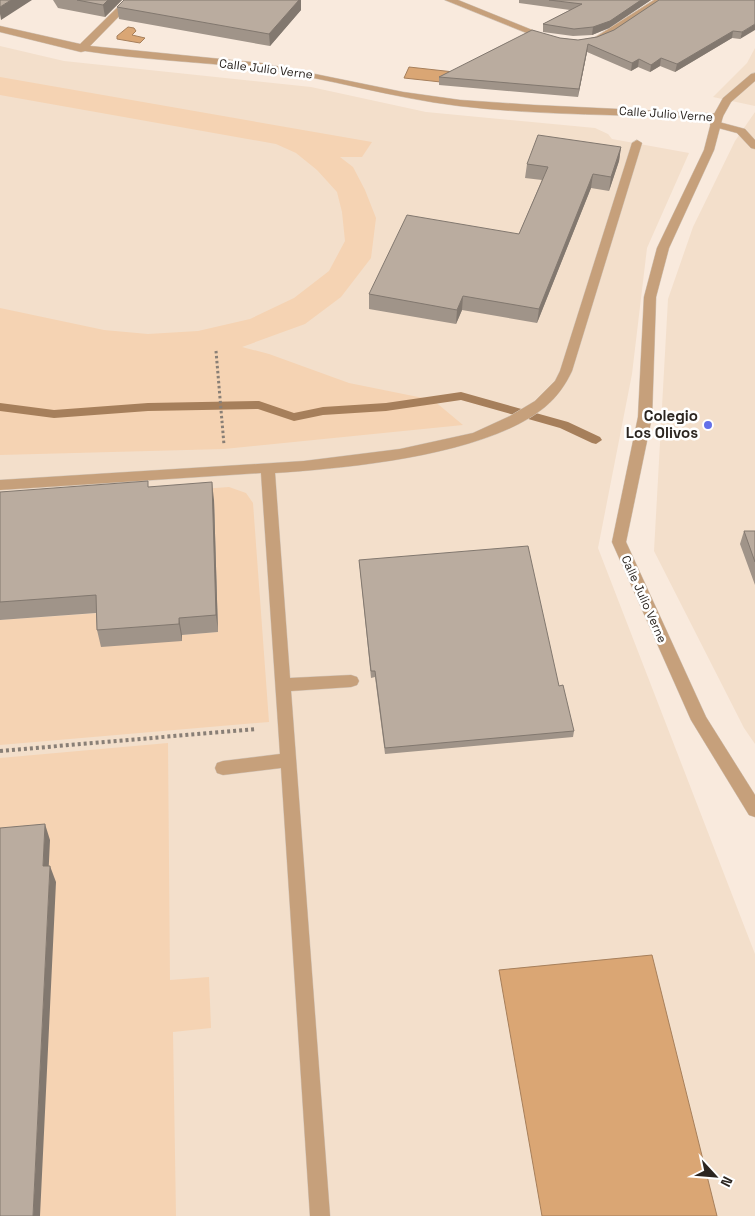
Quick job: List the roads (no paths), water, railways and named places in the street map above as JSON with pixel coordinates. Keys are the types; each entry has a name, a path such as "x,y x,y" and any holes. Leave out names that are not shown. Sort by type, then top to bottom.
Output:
{"street":[{"path":"81,49 130,0"},
{"path":"450,0 549,39 556,40"},
{"path":"584,42 591,42 603,37 661,0"},
{"name":"Calle Julio Verne","path":"0,29 81,49 262,66 331,77 423,98 506,107 646,111 716,120 708,150 663,248 650,297 645,417 618,542 699,720 755,810"},
{"path":"755,76 727,100 716,120 741,131 755,146"},
{"path":"0,485 268,468 400,454 476,437 515,419 540,404 560,383 566,371 637,143"},
{"path":"268,468 320,1216"},
{"path":"283,685 351,681"},
{"path":"223,768 289,760"}],"waterway":[{"path":"0,407 54,414 148,407 259,405 294,417 323,411 386,407 461,396 564,425 596,440"}],"place":[{"name":"Colegio Los Olivos","path":"708,425"}]}
